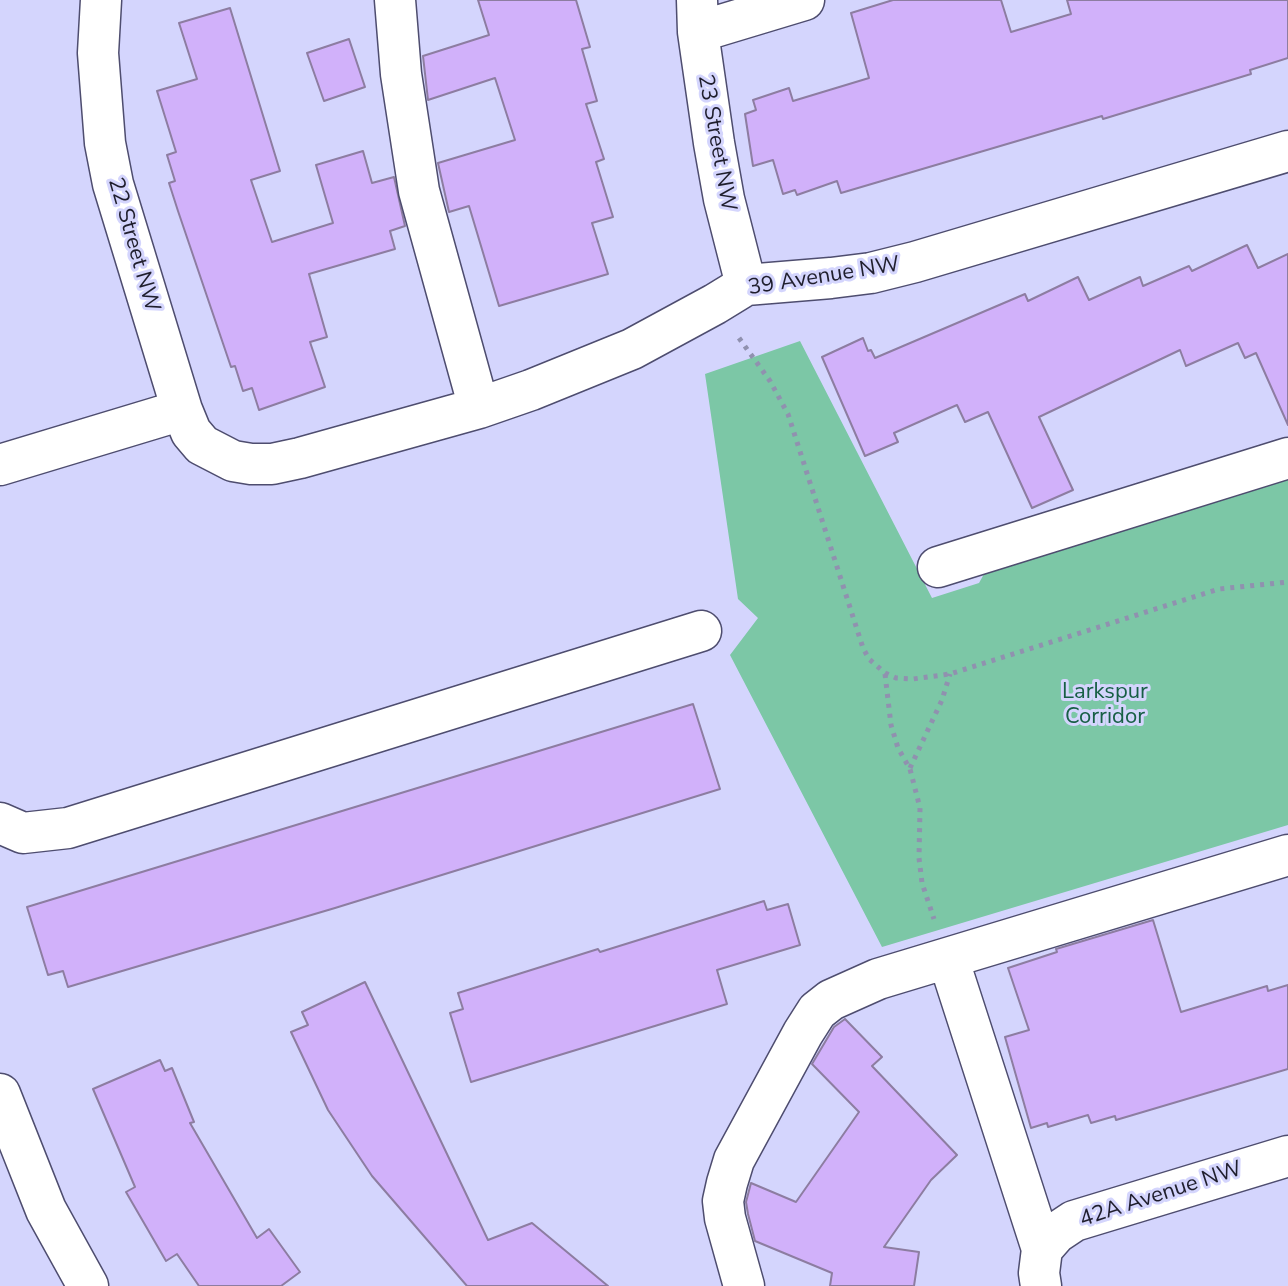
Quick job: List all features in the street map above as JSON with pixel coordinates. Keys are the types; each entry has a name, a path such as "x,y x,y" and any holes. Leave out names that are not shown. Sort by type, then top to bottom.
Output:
{"street":[{"name":"22 Street NW","path":"101,0 98,53 105,143 113,184 191,432 202,445 233,461"},
{"path":"395,0 407,122 419,191 479,408"},
{"path":"698,16 804,0"},
{"name":"23 Street NW","path":"698,16 705,92 724,199 730,294"},
{"name":"39 Avenue NW","path":"233,461 272,464 479,408 632,349 730,294 871,273 915,262 1288,151"},
{"path":"0,465 182,410"},
{"path":"938,567 1288,458"},
{"path":"0,823 23,833 68,828 701,631"},
{"path":"744,1286 725,1218 723,1201 727,1183 734,1160 817,1011 831,1000 878,979 1288,855"},
{"path":"948,958 1041,1267"},
{"path":"0,1094 46,1210 88,1286"},
{"name":"42A Avenue NW","path":"1041,1267 1056,1233 1074,1221 1288,1156"}],"path":[{"path":"730,294 762,368 788,414 863,648 869,659 885,673 896,678 913,679 950,674 1219,589 1288,582"},
{"path":"885,673 891,725 898,748 910,769 920,808 922,883 948,958"},
{"path":"910,769 942,700 950,674"}],"green space":[{"name":"Larkspur Corridor","path":"800,341 932,598 979,583 989,565 1288,477 1288,825 882,947 730,655 758,618 738,599 705,374"}],"building":[{"path":"478,0 576,0 590,47 582,49 597,101 586,104 604,159 596,162 613,217 592,223 608,274 499,306 469,206 449,212 438,163 515,140 495,78 428,100 423,56 489,35"},
{"path":"893,0 1001,0 1011,32 1071,14 1067,0 1288,0 1288,58 1250,70 1251,74 1103,119 1102,116 841,193 837,181 797,195 795,190 783,194 773,160 753,166 745,114 756,110 753,100 789,88 793,101 869,78 851,13"},
{"path":"230,8 280,171 251,180 272,242 333,223 316,165 363,151 372,183 394,177 405,226 390,231 395,249 309,274 327,337 310,342 325,387 259,410 252,388 243,391 235,366 231,367 169,183 175,181 167,155 176,152 157,91 197,79 179,23"},
{"path":"349,39 365,87 324,101 307,53"},
{"path":"1247,245 1258,268 1288,254 1288,425 1256,353 1245,358 1238,343 1186,366 1180,350 1039,417 1073,490 1032,508 988,412 965,422 957,405 894,433 898,442 865,456 822,357 863,338 868,351 871,350 875,358 1025,294 1028,301 1078,277 1089,300 1140,277 1143,286 1189,266 1192,271"},
{"path":"693,704 720,789 68,987 63,971 48,975 27,907"},
{"path":"764,901 767,910 788,904 800,945 717,970 727,1004 471,1082 450,1013 463,1009 458,993"},
{"path":"1153,920 1181,1012 1267,986 1268,991 1288,985 1288,1069 1116,1120 1115,1116 1091,1123 1088,1115 1048,1127 1047,1123 1031,1128 1005,1037 1029,1030 1008,968 1057,952 1056,949"},
{"path":"365,982 488,1240 532,1223 608,1286 467,1286 372,1176 328,1110 291,1032 308,1025 302,1012"},
{"path":"845,1019 882,1057 872,1066 957,1155 931,1180 884,1247 919,1252 914,1286 830,1286 832,1273 755,1241 748,1214 746,1202 751,1183 796,1202 859,1112 812,1064 834,1027"},
{"path":"160,1060 165,1071 172,1068 194,1122 190,1123 257,1238 269,1229 300,1272 281,1286 199,1286 177,1254 166,1261 126,1192 135,1187 93,1089"}]}
